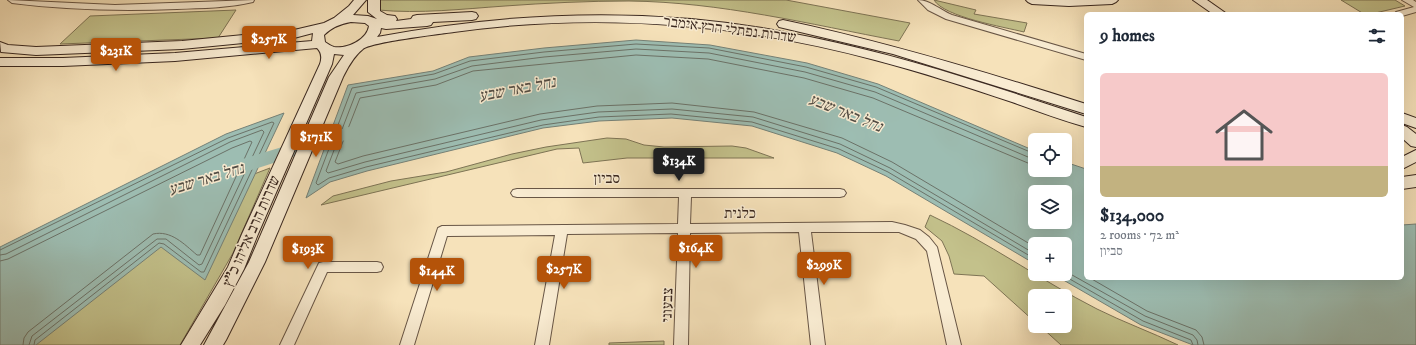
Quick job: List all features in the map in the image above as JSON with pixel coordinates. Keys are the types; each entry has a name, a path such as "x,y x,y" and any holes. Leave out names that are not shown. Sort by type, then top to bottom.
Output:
{"main road":[{"path":"322,46 318,40 318,35 353,9 360,0"},
{"path":"372,0 374,12 384,19 472,16"},
{"path":"369,21 365,11 372,0"},
{"path":"1032,0 1069,2 1112,0"},
{"path":"1199,0 1219,12"},
{"path":"1212,0 1231,12"},
{"name":"שדרות נפתלי הרץ אימבר","path":"331,24 351,18 386,25 513,11 618,8 707,14 776,23 841,36 911,54 1084,108"},
{"name":"שדרות נפתלי הרץ אימבר","path":"322,46 340,50 413,33 512,21 616,18 704,24 778,34 873,55 1084,121"},
{"name":"שדרות הרב אליהו כ\"ץ","path":"213,345 250,277 336,77 345,61 374,34 375,26 369,21"},
{"path":"0,46 12,50 36,51 182,45 294,34 331,24"},
{"path":"218,53 292,45 322,46"},
{"name":"שדרות הרב אליהו כ\"ץ","path":"190,345 219,300 236,269 250,234 329,58 328,53 322,46"},
{"path":"4,63 63,62 218,53 302,50 318,56 321,60 319,78"},
{"path":"1404,119 1416,123"},
{"path":"1404,123 1416,129"},
{"path":"1404,132 1416,142"},
{"path":"1404,163 1416,155"},
{"path":"1404,183 1416,181"}],"street":[{"path":"12,0 124,8 211,5 250,0"},
{"path":"922,0 926,5 935,11 949,17 1084,56"},
{"path":"1406,0 1416,5"},
{"path":"1404,13 1416,9"},
{"name":"צבעוני","path":"682,345 685,193"},
{"name":"סביון","path":"517,194 840,193"},
{"name":"כלנית","path":"407,345 442,231 805,229 892,227 903,228 921,236 928,243 935,258 954,345"},
{"path":"805,229 818,345"},
{"path":"542,345 562,230"},
{"path":"287,345 323,267 377,267"}],"shaded area":[{"path":"379,0 786,0 910,23 899,41 764,15 697,5 663,2 583,2 441,11 394,11 378,10"},
{"path":"934,0 976,10 974,14 1027,23 1024,32 989,24 949,11 940,6"},
{"path":"1341,0 1395,0 1405,6 1380,12 1361,12"},
{"path":"236,10 218,38 60,44 90,16"},
{"path":"607,138 626,139 644,145 664,147 732,146 746,148 774,158 627,158 583,163 579,148 557,149 321,205 333,196 391,181 446,172 512,154 546,147"},
{"path":"270,168 233,253 180,345 20,345 180,202"},
{"path":"930,215 973,237 1028,270 1028,281 1047,281 1060,289 1028,289 1028,316 984,276 954,274 949,256 942,241 925,227"},
{"path":"1072,296 1097,309 1178,345 1061,345 1048,333 1072,333"},
{"path":"664,341 664,345 609,345 609,343"}],"water":[{"path":"636,40 710,45 807,63 878,84 1028,148 1028,177 1072,177 1072,164 1084,168 1084,280 1404,280 1404,225 1416,224 1416,345 1193,345 1141,325 1065,281 1072,281 1072,237 1028,237 1028,260 886,176 837,153 752,126 672,118 599,121 543,128 367,171 330,182 306,198 348,85 433,71 469,57 544,48"},
{"path":"284,113 205,280 161,247 36,345 0,345 0,247 226,134"}],"waterway":[{"name":"נחל באר שבע","path":"236,168 352,132"}]}
